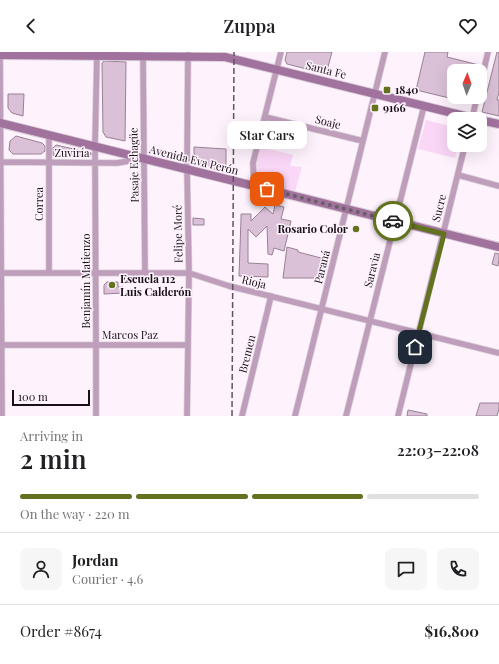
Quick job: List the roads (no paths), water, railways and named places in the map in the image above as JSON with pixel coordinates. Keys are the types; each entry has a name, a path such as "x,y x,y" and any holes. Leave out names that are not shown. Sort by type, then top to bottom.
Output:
{"main road":[{"name":"Santa Fe","path":"0,55 97,54 143,56 188,54 225,57 448,112"},
{"name":"Santa Fe","path":"487,122 499,124"},
{"name":"Avenida Eva Perón","path":"0,123 499,247"}],"street":[{"path":"0,52 0,273 2,416"},
{"path":"254,186 253,163 281,52"},
{"name":"Paraná","path":"295,416 385,52"},
{"path":"485,64 488,52"},
{"name":"Benjamín Matienzo","path":"96,416 95,147 97,54"},
{"name":"Felipe Moré","path":"187,416 189,273 187,169 188,54"},
{"name":"Pasaje Echagüe","path":"143,56 145,273"},
{"name":"Saravia","path":"346,416 424,106"},
{"name":"Soaje","path":"265,117 363,141"},
{"name":"Correa","path":"49,136 50,273"},
{"name":"Sucre","path":"398,416 463,152"},
{"name":"Zuviría","path":"0,162 117,163 144,159"},
{"path":"458,176 499,186"},
{"name":"Rioja","path":"0,273 189,273 229,286 499,353"},
{"name":"Bremen","path":"242,416 271,296"},
{"name":"Marcos Paz","path":"1,345 187,345"}],"railway":[{"path":"232,416 234,52"}],"place":[{"name":"1840","path":"387,90"},
{"name":"9166","path":"375,108"},
{"name":"Star Cars","path":"267,189"},
{"name":"Rosario Color","path":"356,229"},
{"name":"Escuela 112 Luis Calderón","path":"112,285"}]}
